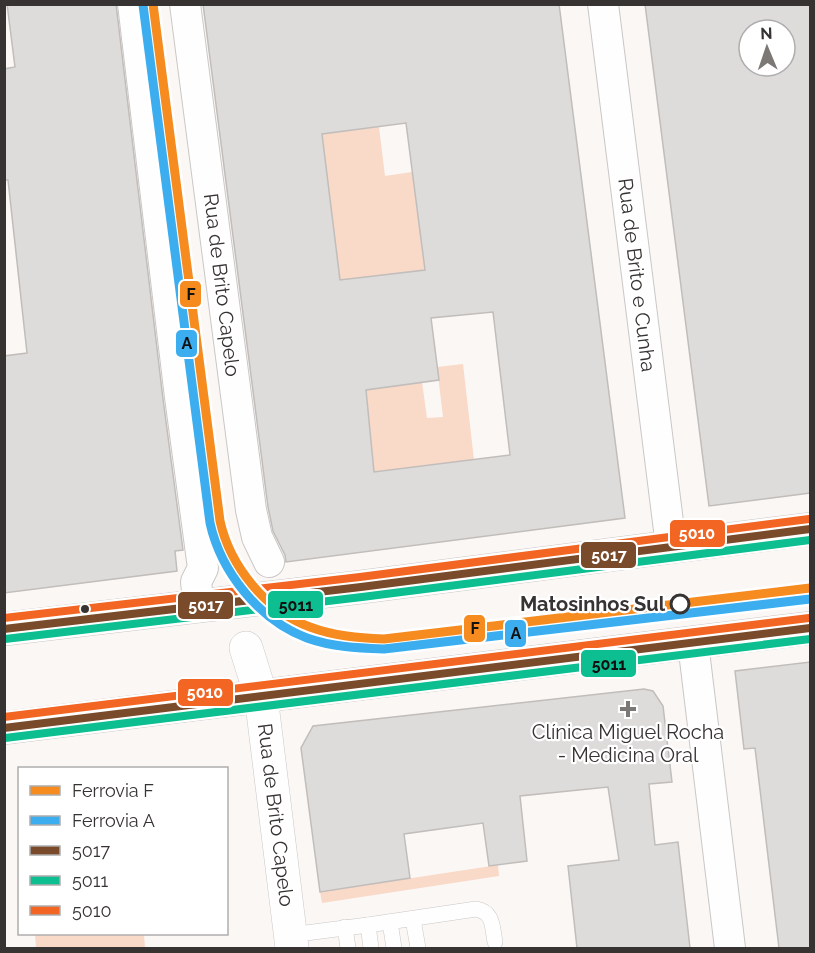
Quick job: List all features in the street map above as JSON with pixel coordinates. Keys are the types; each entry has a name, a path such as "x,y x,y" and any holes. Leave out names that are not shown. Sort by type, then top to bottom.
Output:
{"main road":[{"path":"4,629 199,607 810,529"},
{"name":"Rua de Brito Capelo","path":"199,607 211,610 232,623 241,634 261,696 291,942"},
{"path":"4,728 810,628"},
{"path":"211,704 229,696 242,682 246,664 246,648"}],"street":[{"path":"134,4 180,397 203,568 196,582 199,607"},
{"name":"Rua de Brito Capelo","path":"185,4 251,510 257,537 269,562"},
{"name":"Rua de Brito e Cunha","path":"603,4 671,546"},
{"path":"693,644 730,948"}],"lane":[{"path":"291,942 345,927 476,909 484,910 490,916 495,942"},
{"path":"413,919 418,948"},
{"path":"390,922 394,948"},
{"path":"368,925 371,948"},
{"path":"345,927 348,948"}],"shaded area":[{"path":"379,127 385,176 412,172 425,270 340,280 322,134"},
{"path":"463,364 474,460 374,472 352,377 422,382 427,418 443,417 437,367"},
{"path":"498,865 499,876 322,903 320,892"},
{"path":"35,935 144,935 145,948 36,948"}],"building":[{"path":"7,4 116,4 183,550 175,551 177,571 4,593 4,356 27,353 8,180 4,180 4,69 15,67"},
{"path":"203,4 559,4 625,518 286,562 273,531","holes":["406,123 425,270 340,280 322,134","493,312 510,455 374,472 366,390 439,380 431,318"]},
{"path":"645,4 810,4 810,493 709,506"},
{"path":"810,662 810,948 779,948 755,748 744,749 735,671"},
{"path":"644,689 653,691 663,706 672,782 649,784 655,845 678,842 690,948 577,948 568,866 619,860 608,787 520,796 527,861 489,866 483,823 404,834 410,878 320,892 301,748 313,726"}],"rail line":[{"name":"F","path":"153,4 220,521 225,538 241,570 265,598 294,620 310,627 328,633 384,639 810,588"},
{"name":"A","path":"143,5 210,523 223,559 233,576 258,607 290,630 307,638 335,645 384,649 810,599"}],"transit line":[{"name":"5010","path":"4,618 360,577 809,519"},
{"name":"5017","path":"4,629 361,587 810,529"},
{"name":"5011","path":"5,639 362,597 810,540"},
{"name":"5010","path":"4,717 809,618"},
{"name":"5017","path":"4,728 810,628"},
{"name":"5011","path":"5,738 810,639"}],"place":[{"name":"Matosinhos Sul","path":"680,604"},
{"name":"Clínica Miguel Rocha - Medicina Oral","path":"628,709"}]}
